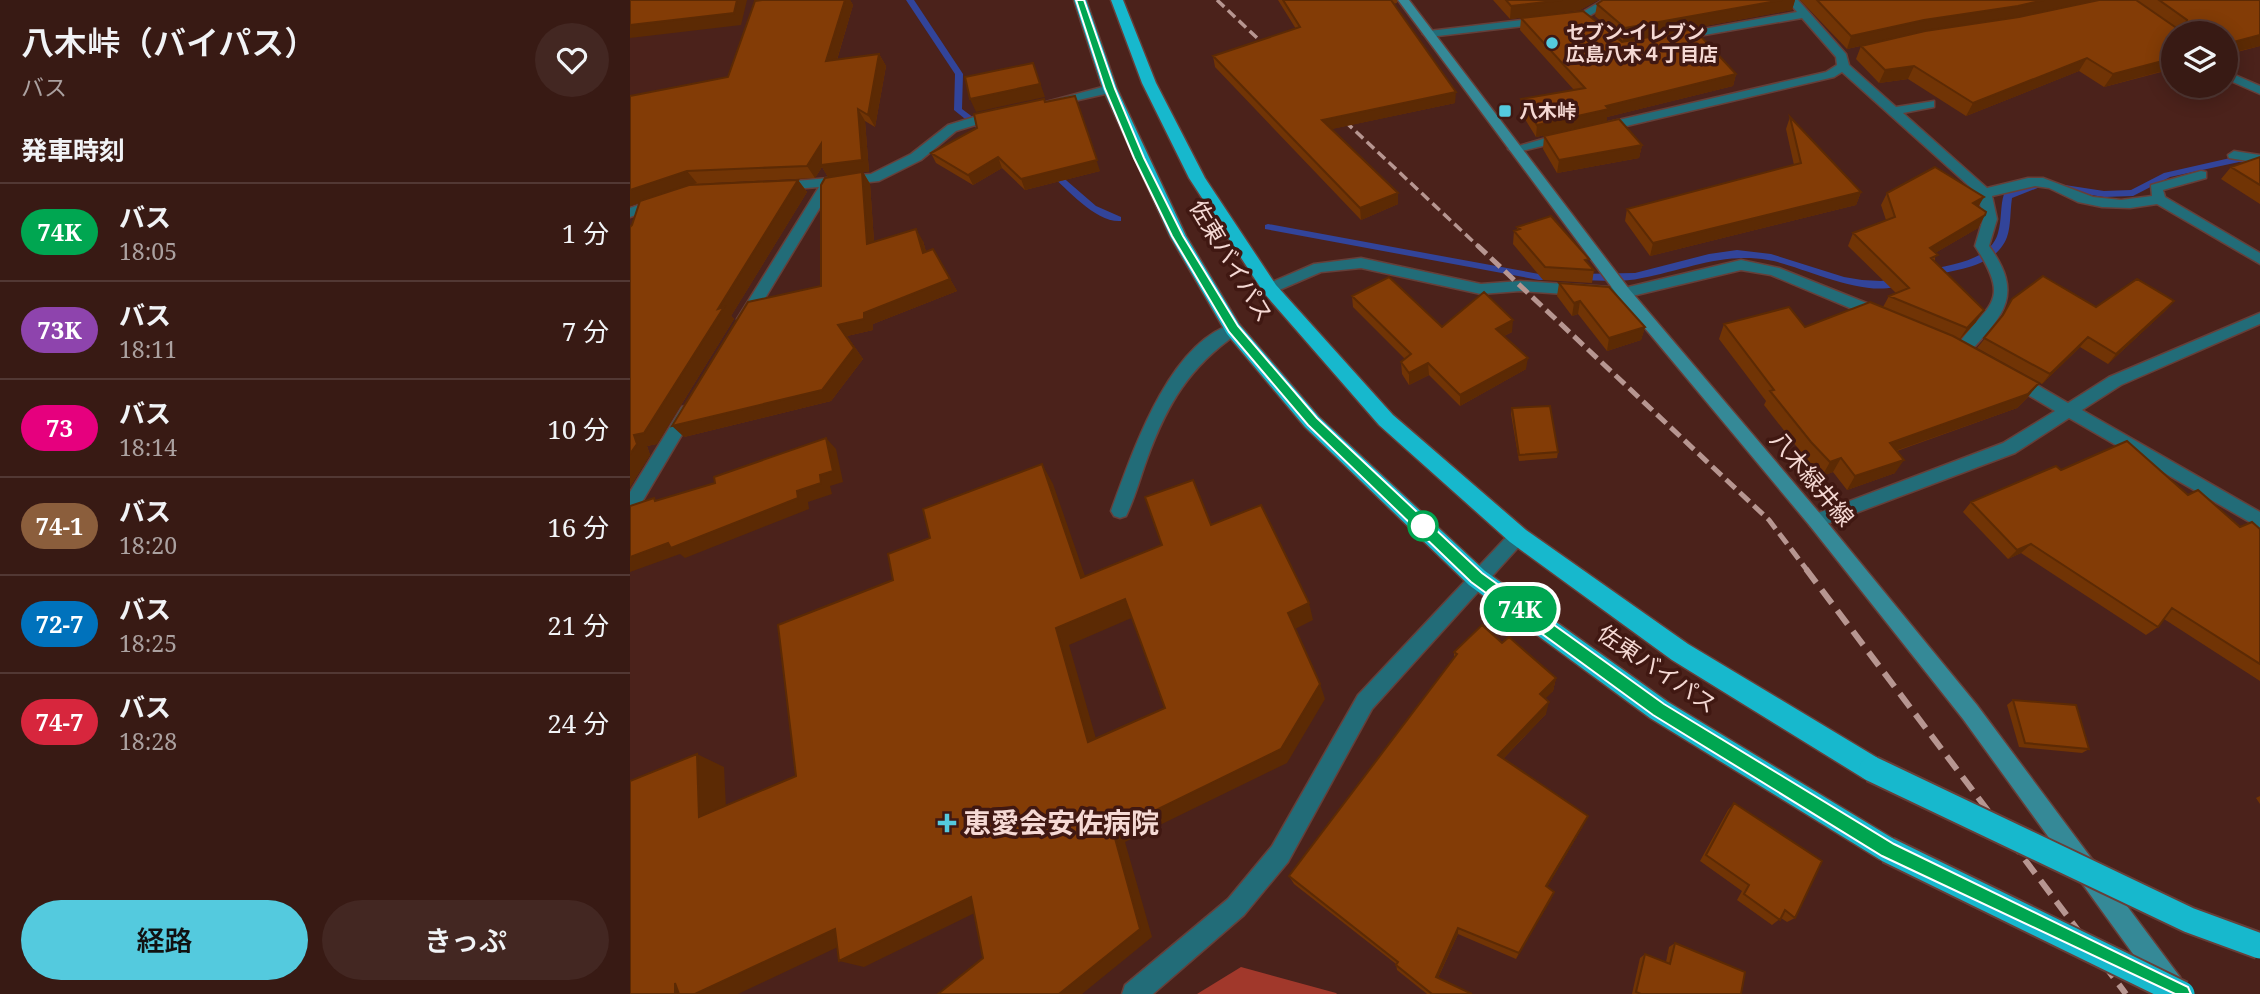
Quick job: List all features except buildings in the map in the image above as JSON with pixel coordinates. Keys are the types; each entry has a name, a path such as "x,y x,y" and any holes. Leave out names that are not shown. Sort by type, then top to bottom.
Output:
{"highway":[{"name":"佐東バイパス","path":"1080,0 1110,89 1178,236 1233,329 1312,422 1476,578 1659,710 1888,850 2179,994"},
{"name":"佐東バイパス","path":"1117,0 1149,83 1197,178 1270,289 1386,420 1518,536 1680,652 1872,769 2189,920 2260,946"}],"main road":[{"name":"八木緑井線","path":"1403,0 1624,293 1816,521 1970,712 2179,994"}],"street":[{"path":"1429,34 1589,20 1611,0"},
{"path":"1792,0 1895,111 1984,192 1989,205 1989,234 1982,246 1998,265 2003,288 1996,314 1962,350"},
{"path":"1660,40 1804,14"},
{"path":"1514,149 1830,75 1847,58"},
{"path":"2238,80 2260,90"},
{"path":"1039,105 1110,89"},
{"path":"1895,111 1930,104"},
{"path":"762,187 827,184 874,178 916,157 952,128 974,119 1013,111"},
{"path":"2234,155 2260,159"},
{"path":"2159,199 2157,188 2201,175"},
{"path":"1984,192 1994,193 2031,181 2046,182 2083,199 2123,205 2159,199 2260,259"},
{"path":"736,334 827,184"},
{"path":"637,214 674,197"},
{"path":"1270,289 1319,267 1361,263 1481,289 1520,286 1624,293 1741,265 1774,271 1900,323"},
{"path":"1816,521 2008,448 2115,381 2260,318"},
{"path":"1120,511 1156,415 1186,366 1212,341 1233,329"},
{"path":"1998,370 2260,521"},
{"path":"630,507 693,403"},
{"path":"1134,994 1245,897 1280,854 1365,702 1476,578 1518,536"}],"shaded area":[{"path":"1241,967 1336,993 1337,994 1197,994"}],"waterway":[{"path":"910,0 959,74 958,110 983,129"},
{"path":"1929,273 1966,264 1991,252 2002,235 2007,196 2039,184 2104,194 2133,193 2167,175 2239,159 2253,161"},
{"path":"1052,171 1093,208 1118,219"},
{"path":"1268,227 1539,277 1557,277"},
{"path":"1578,277 1635,276 1709,257 1752,254 1790,262 1862,284 1901,281"}],"railway":[{"path":"1217,0 1273,53"},
{"path":"1334,111 1479,247"},
{"path":"1477,245 1769,520 1807,570"},
{"path":"1806,569 2126,994"}],"bus line":[{"name":"74K","path":"1080,0 1110,89 1139,158 1178,236 1233,329 1312,422 1476,578 1659,710 1888,850 2182,994"}],"place":[{"name":"セブン‐イレブン 広島八木４丁目店","path":"1552,43"},
{"name":"八木峠","path":"1505,111"},
{"name":"恵愛会安佐病院","path":"947,823"}]}
